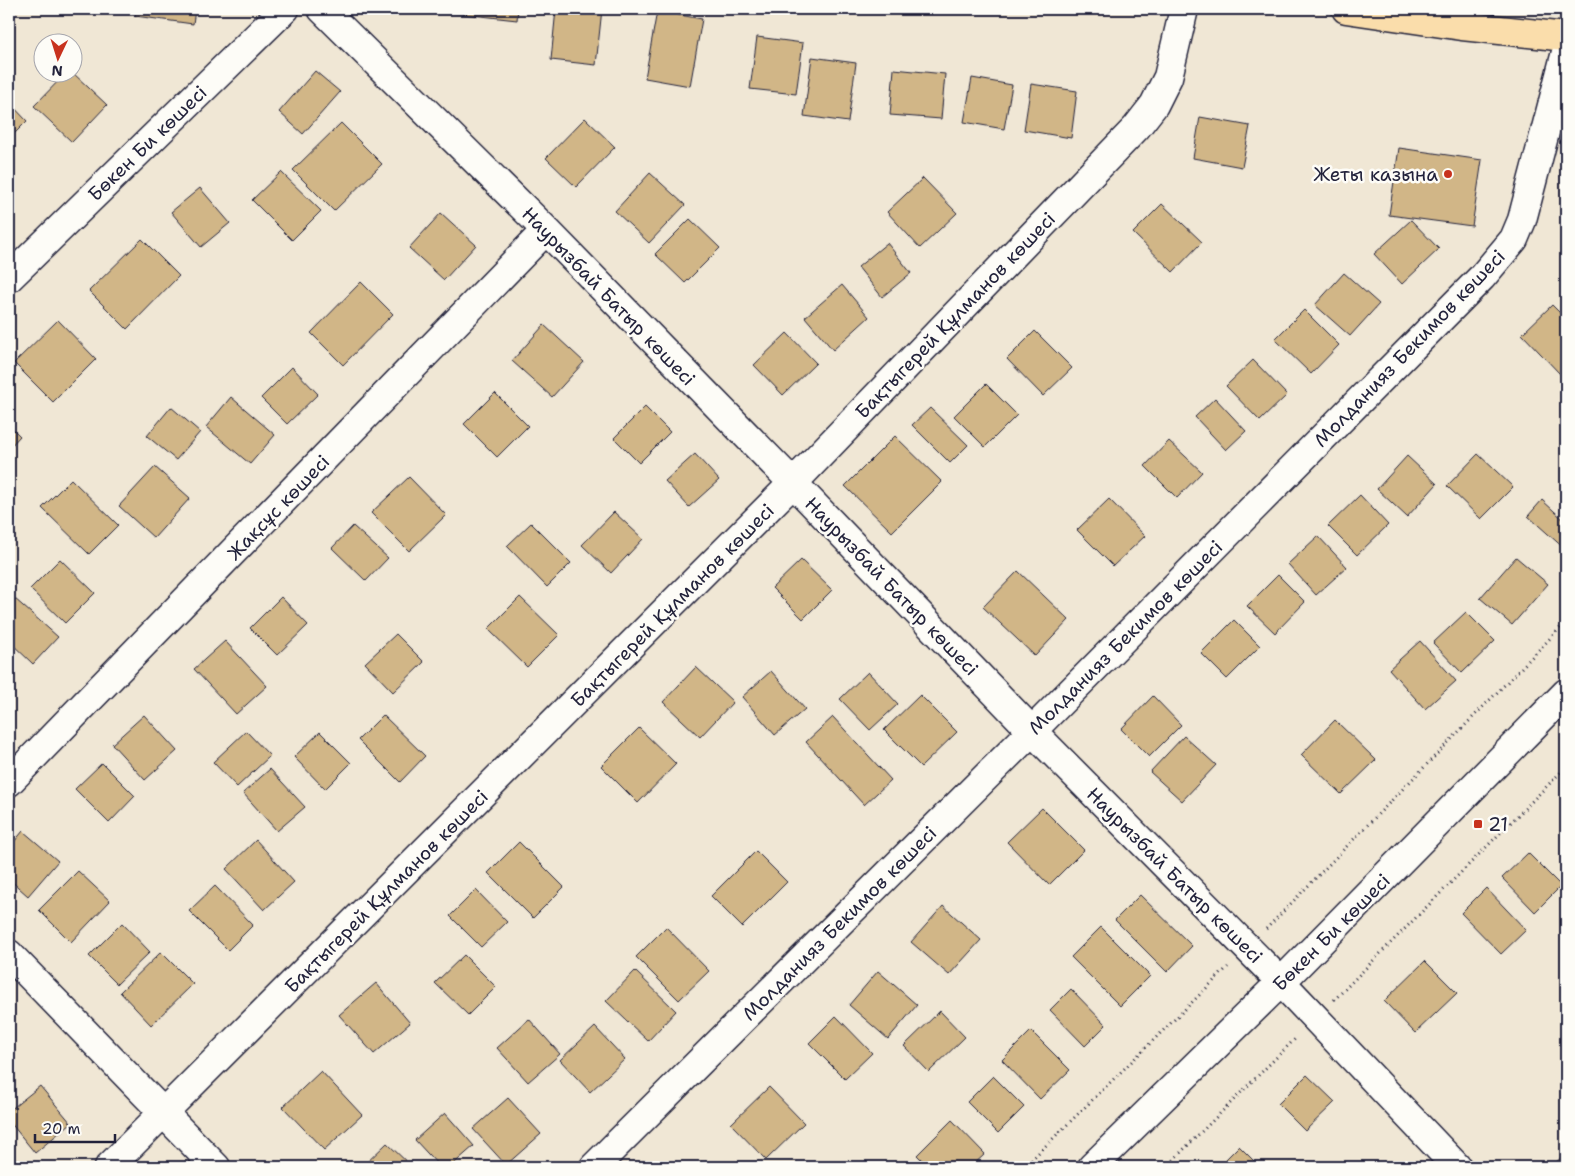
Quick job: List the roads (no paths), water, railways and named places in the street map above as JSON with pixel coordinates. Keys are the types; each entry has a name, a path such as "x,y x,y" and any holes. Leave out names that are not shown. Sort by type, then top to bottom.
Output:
{"main road":[{"path":"1346,9 1464,17 1566,37"}],"street":[{"name":"Бөкен Би көшесі","path":"9,278 285,9"},
{"name":"Наурызбай Батыр көшесі","path":"322,9 546,230 1032,731 1281,982 1457,1167"},
{"name":"Бақтыгерей Құлманов көшесі","path":"109,1167 793,484 1136,128 1154,105 1165,84 1172,64 1184,9"},
{"name":"Молданияз Бекимов көшесі","path":"594,1167 1032,731 1482,277 1514,240 1522,220 1566,52"},
{"name":"Жақсұс көшесі","path":"9,782 546,230"},
{"name":"Бөкен Би көшесі","path":"1092,1167 1281,982 1566,693"},
{"path":"9,954 216,1167"}],"place":[{"name":"Жеты казына","path":"1448,174"},
{"name":"21","path":"1478,824"}]}
